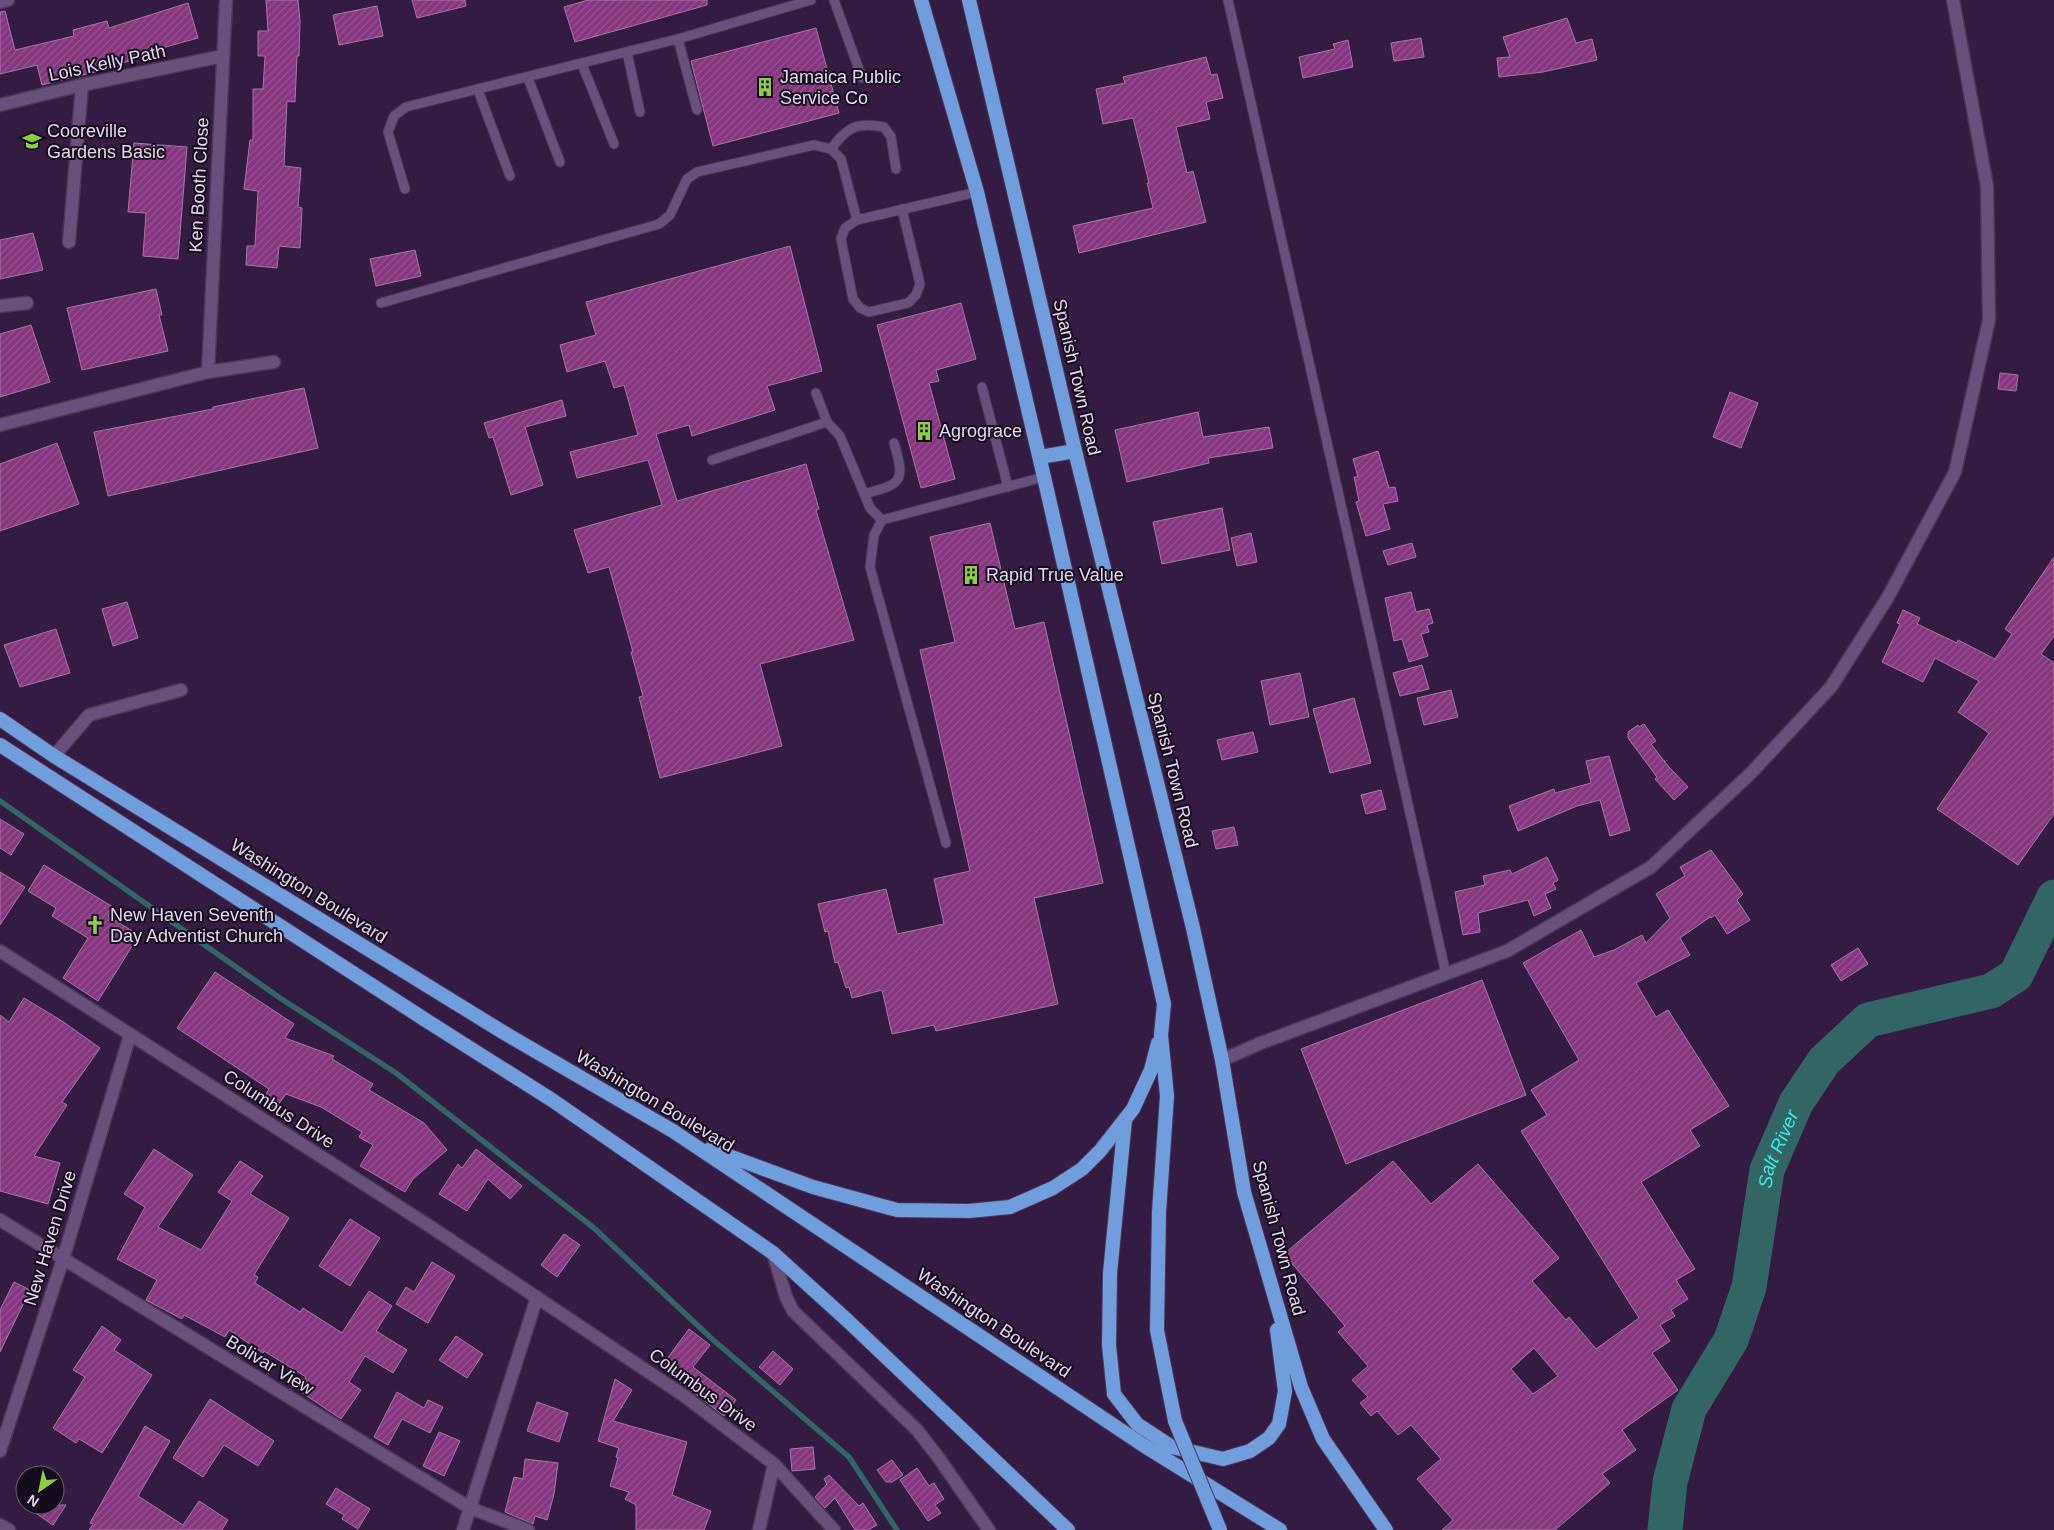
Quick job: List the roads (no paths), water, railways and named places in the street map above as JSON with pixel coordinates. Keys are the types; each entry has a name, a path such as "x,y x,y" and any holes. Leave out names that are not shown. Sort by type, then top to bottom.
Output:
{"highway":[{"path":"673,1131 711,1149 813,1187 898,1210 969,1211 1010,1207 1053,1188 1082,1168 1100,1152 1133,1109 1151,1070 1161,1036 1164,1004 1040,457 977,192 921,0"},
{"name":"Spanish Town Road","path":"969,0 1075,451 1193,928 1222,1060 1244,1192 1301,1387 1323,1439 1386,1530"},
{"path":"1040,457 1075,451"},
{"name":"Washington Boulevard","path":"0,719 54,756 506,1034 673,1131 1143,1445 1280,1530"},
{"path":"0,744 552,1100 773,1253 856,1328 1068,1530"},
{"path":"1161,1036 1167,1096 1159,1212 1157,1330 1175,1421 1220,1530"},
{"path":"1125,1120 1110,1273 1109,1345 1114,1394 1137,1424 1172,1447 1223,1459 1250,1451 1270,1438 1279,1424 1285,1391 1273,1292"}],"street":[{"path":"0,2 8,0"},
{"name":"Ken Booth Close","path":"208,372 226,0"},
{"path":"1222,1060 1261,1043 1507,951 1651,867 1751,773 1831,687 1888,597 1954,472 1989,320 1987,186 1953,0"},
{"name":"Lois Kelly Path","path":"0,105 82,85 223,56"},
{"path":"69,242 82,85"},
{"path":"0,306 27,303"},
{"path":"0,425 208,372 274,362"},
{"path":"54,756 89,715 182,690"},
{"name":"Columbus Drive","path":"0,952 537,1297 683,1395 774,1464 834,1530"},
{"name":"New Haven Drive","path":"0,1451 64,1259 130,1035"},
{"name":"Bolivar View","path":"0,1220 470,1508 528,1530"},
{"path":"773,1253 786,1297 793,1311 917,1430 938,1456 989,1530"},
{"path":"463,1530 537,1297"},
{"path":"759,1530 774,1464"},
{"path":"0,1525 9,1530"}],"lane":[{"path":"405,189 388,132 394,116 406,107 678,39 811,0"},
{"path":"834,0 862,78"},
{"path":"1228,0 1446,974"},
{"path":"678,39 697,110"},
{"path":"627,52 640,112"},
{"path":"582,64 614,144"},
{"path":"528,78 560,162"},
{"path":"478,90 510,176"},
{"path":"831,149 840,137 852,127 867,124 884,127 891,137 896,169"},
{"path":"381,303 658,224 670,216 686,179 697,172 814,145 831,149 841,159 857,220"},
{"path":"902,209 920,284 916,295 908,303 869,312 860,308 853,299 841,239 845,228 857,220 902,209 977,192"},
{"path":"982,387 1008,487"},
{"path":"816,393 827,422 840,436 870,508 882,520"},
{"path":"712,460 827,422"},
{"path":"864,494 892,486 898,479 901,471 894,443"},
{"path":"946,843 870,568 874,535 882,520 1044,478"}],"waterway":[{"path":"0,801 280,998 396,1073 594,1228 711,1338 849,1457 897,1530"},
{"name":"Salt River","path":"1665,1530 1670,1482 1689,1409 1731,1340 1749,1287 1767,1170 1796,1103 1824,1061 1868,1020 1991,991 2016,975 2054,897"}],"place":[{"name":"Jamaica Public Service Co","path":"765,87"},
{"name":"Cooreville Gardens Basic","path":"32,141"},
{"name":"Agrograce","path":"924,431"},
{"name":"Rapid True Value","path":"971,575"},
{"name":"New Haven Seventh Day Adventist Church","path":"95,925"}]}
